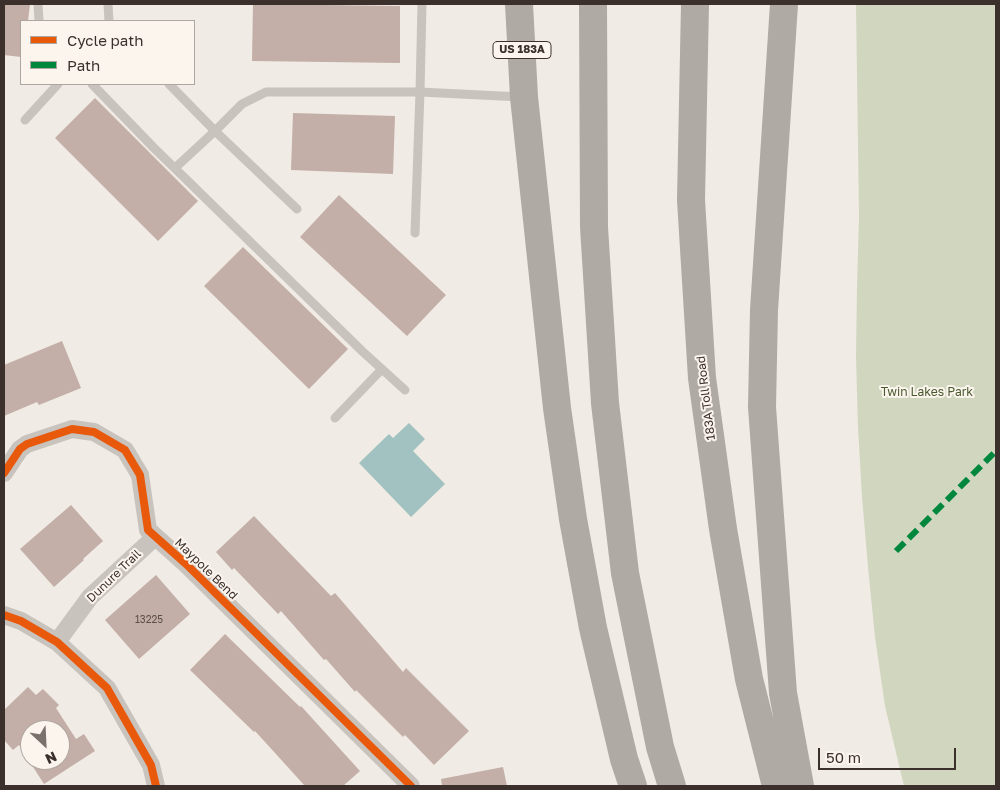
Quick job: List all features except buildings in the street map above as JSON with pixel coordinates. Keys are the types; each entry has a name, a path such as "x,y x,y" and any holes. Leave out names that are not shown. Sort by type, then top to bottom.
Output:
{"highway":[{"name":"US 183A","path":"519,4 524,97"},
{"path":"593,4 594,227 605,403 625,573 660,746 672,786"},
{"name":"183A Toll Road","path":"695,4 691,200 702,378 722,529 749,679 776,786"},
{"path":"784,4 764,310 762,407 783,693 800,786"},
{"path":"524,97 557,408 573,519 593,628 624,759 633,786"}],"street":[{"name":"Maypole Bend","path":"4,473 20,449 27,444 72,429 94,432 126,450 140,475 148,530 193,571 411,786"},
{"name":"Dunure Trail","path":"57,642 90,597 155,536"},
{"path":"4,615 20,621 57,642 107,688 151,765 156,786"}],"lane":[{"path":"38,4 39,20"},
{"path":"108,4 109,20"},
{"path":"415,233 422,4"},
{"path":"25,120 57,85"},
{"path":"93,85 175,168 404,390"},
{"path":"169,85 297,210"},
{"path":"175,168 242,104 266,92 420,92 524,97"},
{"path":"335,418 382,369"}],"green space":[{"name":"Twin Lakes Park","path":"856,4 996,4 996,786 904,786 885,706 875,637 868,567 858,427 856,357 859,217"}],"water":[{"path":"409,423 425,439 413,451 445,484 411,517 359,463 389,434 393,438"}],"marked path":[{"path":"896,551 996,451"}],"cycle path":[{"path":"4,473 20,449 27,444 72,429 94,432 125,450 140,475 148,530 186,564 411,786"},
{"path":"4,615 21,621 57,642 107,688 151,765 156,786"}]}
